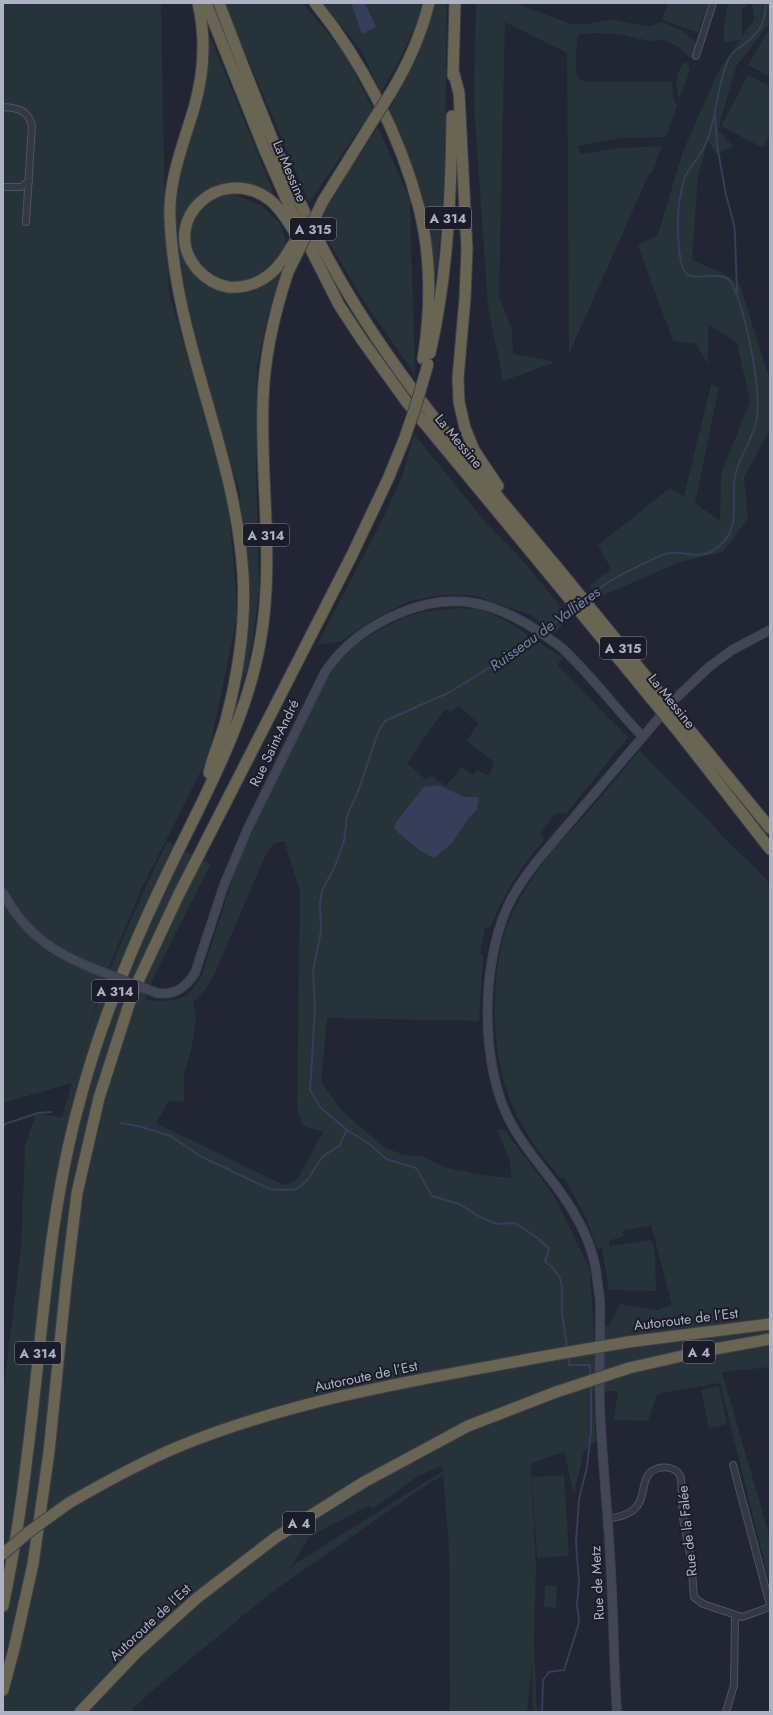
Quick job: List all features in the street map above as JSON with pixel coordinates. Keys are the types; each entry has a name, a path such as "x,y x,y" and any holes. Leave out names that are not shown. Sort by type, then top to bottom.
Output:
{"highway":[{"path":"198,3 203,40 202,73 194,109 174,173 170,217 172,250 186,326 222,455 236,513 241,546 244,608 233,687 223,728 210,766 206,791"},
{"name":"La Messine","path":"206,3 265,152 292,212 339,305 362,340 406,401 553,571 685,732 770,828"},
{"name":"La Messine","path":"219,3 275,145 299,200 324,252 349,295 412,390 526,531 553,571"},
{"path":"315,3 339,34 362,69 382,110 411,182 419,209 427,266 428,306 425,362"},
{"name":"A 314","path":"3,1606 12,1563 28,1449 46,1281 59,1187 79,1101 116,986 161,885 206,791 244,703 260,644 264,616 267,561 263,457 263,396 272,329 288,272 322,198 350,157 404,69 415,44 429,3"},
{"name":"A 314","path":"3,1690 14,1649 33,1564 49,1452 77,1193 99,1098 133,992 179,894 352,555 376,502 416,405 440,300 447,236 452,151 455,3"},
{"path":"453,70 459,92 467,249 465,298 458,378 459,402 465,428 474,450 526,531"},
{"path":"322,198 284,260 269,275 252,284 233,287 218,284 201,273 188,254 186,243 186,230 191,214 207,196 223,189 237,187 262,195 276,206 288,220 339,305"},
{"name":"La Messine","path":"685,732 770,849"},
{"name":"Autoroute de l’Est","path":"3,1554 30,1531 69,1503 126,1470 186,1444 264,1416 433,1377 552,1355 628,1342 770,1324"},
{"name":"Autoroute de l’Est","path":"80,1712 136,1653 197,1598 276,1538 364,1482 468,1426 556,1392 630,1368 704,1351 770,1339"}],"main road":[{"name":"Rue Saint-André","path":"3,893 18,917 38,938 71,960 157,993 164,994 176,992 189,982 195,973 224,885 248,828 324,672 335,656 350,643 386,619 412,608 441,602 456,601 486,605 503,611 554,642 587,673 642,736"},
{"name":"Rue de Metz","path":"617,1712 614,1688 612,1595 602,1453 600,1299 594,1261 589,1246 568,1204 520,1139 505,1111 498,1093 492,1066 489,1042 488,992 492,957 499,930 508,906 524,878 642,736 674,699 709,667 732,650 770,630"}],"street":[{"path":"696,56 713,3"},
{"path":"3,107 19,108 30,120 32,126 26,222"},
{"path":"3,187 21,187 29,181"},
{"path":"726,1712 734,1685 735,1616 742,1617 770,1606 733,1465"},
{"name":"Rue de la Falée","path":"607,1519 629,1513 638,1506 641,1500 644,1483 650,1472 660,1468 668,1468 680,1474 683,1518 692,1559 694,1598 703,1604 735,1616"}],"shaded area":[{"path":"3,3 161,3 164,168 169,292 228,501 238,612 208,757 142,888 103,981 72,1083 3,1103"},
{"path":"224,3 303,3 345,54 373,109 309,203"},
{"path":"323,3 422,3 410,38 381,93 362,52"},
{"path":"433,3 447,3 445,150 438,261 433,297 431,231 389,111 422,39"},
{"path":"476,3 515,3 571,24 586,24 612,19 650,26 662,22 681,30 698,44 693,58 689,57 679,47 664,40 649,41 624,35 598,33 579,34 576,66 577,75 580,79 587,82 672,82 673,97 677,106 666,137 621,138 578,146 580,154 620,148 662,146 652,172 649,174 569,354 567,53 505,22 499,297 512,330 513,354 556,362 503,381 488,307 474,105"},
{"path":"668,3 708,3 698,33 662,20"},
{"path":"728,3 747,3 746,7 742,7 742,36 754,20 752,3 770,3 769,24 736,67 718,130 733,146 716,154 708,140 698,176 692,260 720,272 740,285 770,381 770,429 744,478 748,518 723,552 680,562 599,597 589,586 611,569 598,545 670,488 684,496 711,385 719,388 695,503 720,521 721,473 750,402 737,343 708,324 708,364 696,344 673,341 638,246 658,234 683,151 718,72 740,40 724,43 724,23"},
{"path":"206,26 273,191 268,195 212,188 198,196 185,214 182,248 185,260 192,271 227,292 282,270 267,318 257,367 256,470 259,590 254,633 247,670 236,697 250,588 239,489 194,344 181,284 174,211 179,169"},
{"path":"770,27 770,77 748,65"},
{"path":"684,63 688,63 690,71 679,99 677,90 677,76"},
{"path":"748,75 770,86 770,134 763,148 721,126"},
{"path":"378,127 410,200 415,374 366,305 317,222 335,189"},
{"path":"227,194 234,194 262,206 279,222 287,243 269,267 249,279 230,282 213,276 200,264 192,249 190,232 196,216 209,202 215,198"},
{"path":"414,434 487,524 518,555 571,618 555,633 531,615 473,595 440,595 410,601 371,621 341,641 317,645 381,522 402,477"},
{"path":"457,608 480,609 505,620 563,658 557,665 628,737 566,814 557,813 540,832 544,841 527,861 513,882 490,928 485,928 480,954 483,956 479,1021 327,1018 321,1082 342,1111 384,1147 404,1155 422,1156 444,1167 482,1175 512,1178 509,1158 497,1130 504,1129 553,1194 590,1269 594,1338 610,1323 620,1304 657,1310 672,1305 651,1225 622,1231 624,1236 609,1241 609,1246 652,1240 655,1252 656,1291 609,1290 602,1248 597,1249 585,1216 564,1177 560,1178 549,1164 532,1142 518,1118 502,1075 495,1028 496,979 499,956 504,934 510,918 536,873 549,855 605,792 639,750 764,877 770,885 770,1367 722,1372 770,1538 770,1585 720,1383 661,1393 656,1397 648,1421 614,1420 618,1391 593,1391 596,1441 584,1451 574,1494 564,1452 531,1463 536,1568 534,1641 537,1712 533,1712 532,1664 527,1712 450,1712 449,1547 443,1475 416,1492 268,1595 153,1690 130,1712 3,1712 3,1393 21,1248 25,1145 36,1114 62,1117 87,1034 112,965 129,923 167,842 211,864 154,976 146,1000 166,1001 180,999 191,991 202,974 234,874 256,823 323,685 338,662 358,643 386,626 403,618 422,612","holes":["458,705 478,723 467,741 494,762 489,776 477,770 473,775 461,767 446,786 431,775 426,780 407,763 445,709 451,712","284,841 300,892 297,1109 303,1126 323,1132 297,1180 284,1185 156,1123 169,1101 184,1102 184,1075 192,1047 196,1016 193,1003 204,991 213,977 265,856 273,844","441,1466 443,1471 277,1575 293,1564 309,1537 370,1505 372,1509 420,1475"]},
{"path":"719,1386 727,1424 709,1428 701,1390"},
{"path":"564,1475 569,1556 537,1558 532,1477"},
{"path":"545,1585 557,1586 556,1608 544,1607"}],"water":[{"path":"352,3 365,3 376,27 362,34"},
{"path":"439,785 464,797 477,797 479,800 477,805 478,808 468,819 451,844 434,858 419,850 394,829 396,822 424,787"}],"waterway":[{"name":"Ruisseau de Vallières","path":"588,598 615,578 657,557 670,553 697,555 714,550 723,542 733,525 735,476 739,462 756,423 758,409 755,371 741,308 729,279 717,276 694,277 686,273 683,268 678,240 678,210 685,177 707,141 713,121 722,78 729,58 735,51 753,37 760,28 764,17 766,3"},
{"path":"715,115 717,145 726,195 734,224 737,292"},
{"name":"Ruisseau de Vallières","path":"545,633 552,625 573,609"},
{"name":"Ruisseau de Vallières","path":"121,1123 138,1126 171,1136 200,1156 271,1189 296,1189 308,1179 323,1156 339,1146 347,1130 320,1107 310,1090 315,1008 313,971 321,931 320,902 322,891 335,866 344,841 347,816 359,789 378,732 385,721 450,692 492,666 505,661 510,656 541,636"},
{"name":"Ruisseau de Vallières","path":"3,1127 5,1124 38,1113 51,1112"},
{"path":"347,1130 371,1145 386,1159 416,1168 432,1196 459,1204 482,1218 497,1224 515,1223 539,1239 549,1249 545,1261 552,1267 560,1278 562,1289 562,1311 567,1349"},
{"path":"568,1355 569,1365 590,1365 590,1376"},
{"path":"542,1712 543,1680 549,1672 564,1670 578,1626 579,1619 577,1605 579,1582 576,1542 579,1499 587,1467 591,1431 591,1384"}]}
